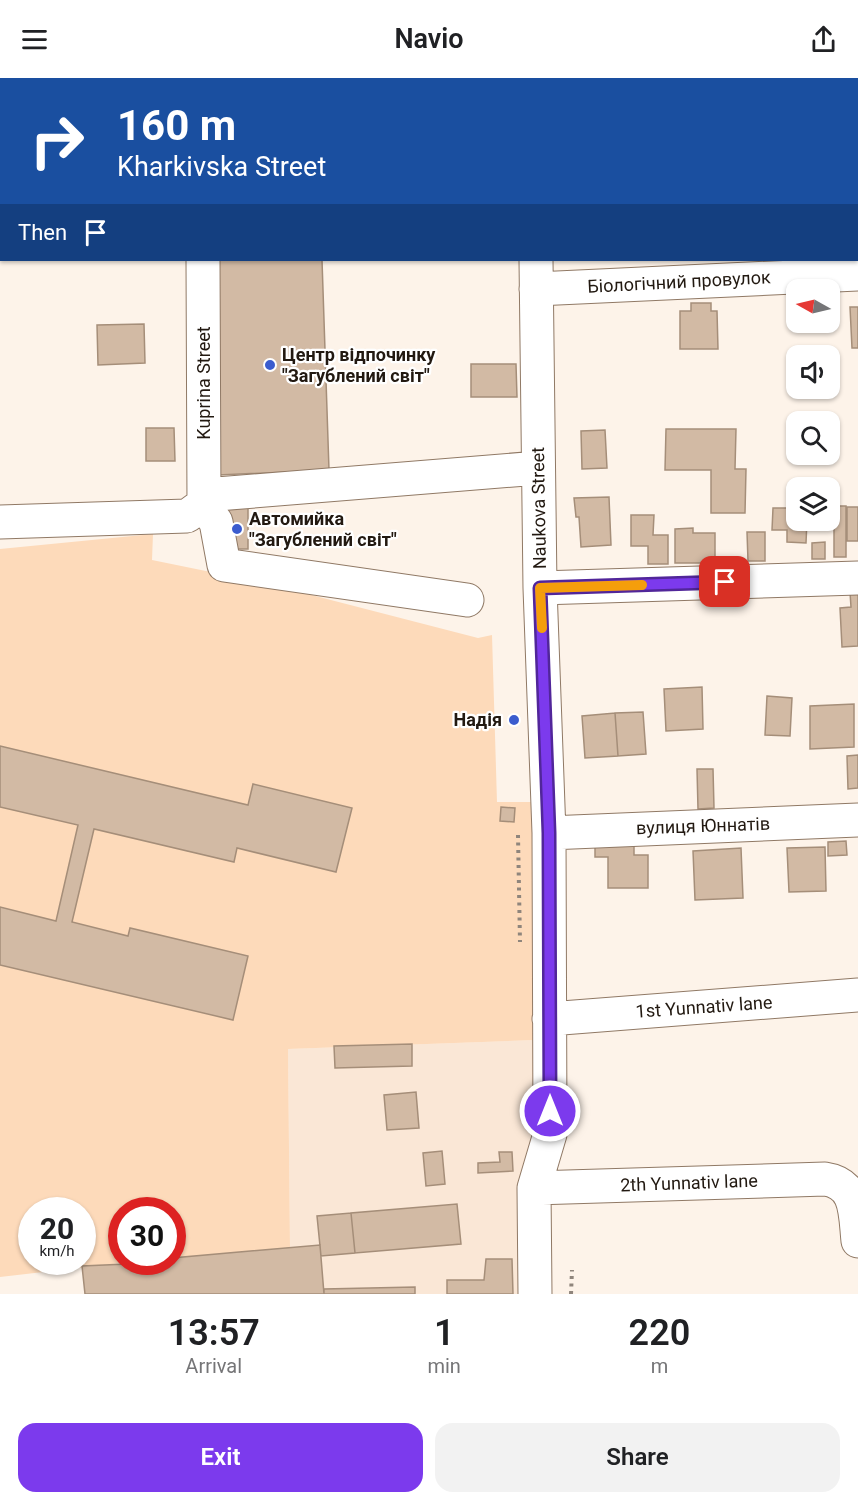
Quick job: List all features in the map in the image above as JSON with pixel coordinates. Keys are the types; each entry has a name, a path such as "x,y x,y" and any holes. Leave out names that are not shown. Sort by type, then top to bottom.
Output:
{"street":[{"name":"Kuprina Street","path":"203,261 204,506"},
{"name":"Біологічний провулок","path":"536,274 858,274"},
{"name":"Naukova Street","path":"536,274 540,588 549,833 550,1134 534,1188 536,1294"},
{"path":"0,522 187,516 204,506 217,494 538,468"},
{"path":"204,506 216,522 224,565 467,600"},
{"path":"540,588 858,578"},
{"name":"вулиця Юннатів","path":"549,833 858,820"},
{"name":"1st Yunnativ lane","path":"549,1019 858,995"},
{"name":"2th Yunnativ lane","path":"534,1188 825,1179 843,1185 854,1201 858,1242"}],"path":[{"path":"571,1294 572,1270"}],"shaded area":[{"path":"153,534 152,560 265,583 478,638 492,635 497,802 535,802 534,1040 288,1049 290,1248 186,1257 186,1197 108,1197 108,1265 96,1266 96,1197 18,1197 18,1275 0,1277 0,549"},
{"path":"534,1040 533,1294 324,1294 320,1245 290,1248 288,1049"}],"building":[{"name":"Центр відпочинку \"Загублений світ\"","path":"211,261 322,261 329,470 218,475"},
{"path":"691,303 711,303 711,311 717,311 718,349 680,349 680,311 691,311"},
{"path":"850,307 858,307 858,348 852,348"},
{"path":"144,324 145,363 98,365 97,325"},
{"path":"471,364 516,364 517,397 471,397"},
{"path":"146,428 174,428 175,461 146,461"},
{"path":"666,429 736,429 735,469 746,469 745,513 711,513 711,470 665,470"},
{"path":"605,430 607,468 582,469 581,431"},
{"path":"609,497 611,545 581,547 579,517 576,517 574,498"},
{"path":"840,506 846,506 846,557 834,557 834,531 840,531"},
{"path":"847,507 858,507 858,541 847,541"},
{"name":"Автомийка \"Загублений світ\"","path":"226,508 248,508 248,549 226,549"},
{"path":"773,508 786,508 786,530 772,530"},
{"path":"631,515 654,515 653,535 668,535 668,564 648,564 648,546 631,546"},
{"path":"693,528 693,533 715,533 715,563 675,563 675,529"},
{"path":"787,531 807,531 806,543 787,542"},
{"path":"747,532 765,532 765,561 748,561"},
{"path":"825,542 825,559 812,559 812,543"},
{"path":"850,592 858,592 858,646 842,647 840,608 851,607"},
{"path":"702,687 703,729 666,731 664,689"},
{"path":"767,696 792,698 790,736 765,735"},
{"path":"854,704 854,747 810,749 810,706"},
{"path":"643,712 646,754 618,756 615,713"},
{"path":"615,713 618,756 585,758 582,716"},
{"path":"0,746 248,805 253,784 352,808 336,872 237,848 234,862 94,829 72,922 128,936 130,928 248,956 233,1020 0,965 0,907 56,921 78,825 0,807"},
{"path":"858,755 858,788 848,789 847,756"},
{"path":"697,769 713,769 714,808 698,809"},
{"path":"501,807 515,808 514,822 500,821"},
{"path":"846,841 847,855 828,856 828,842"},
{"path":"634,842 634,855 648,855 648,888 608,888 608,857 595,857 595,843"},
{"path":"825,847 826,891 789,892 787,848"},
{"path":"741,848 743,898 695,900 693,851"},
{"path":"412,1044 412,1066 335,1068 334,1046"},
{"path":"416,1092 419,1128 387,1130 384,1095"},
{"path":"442,1151 445,1184 426,1186 423,1153"},
{"path":"499,1152 512,1152 513,1171 478,1173 478,1163 500,1162"},
{"path":"457,1204 461,1244 355,1253 351,1213"},
{"path":"351,1213 355,1253 321,1256 317,1216"},
{"path":"320,1245 324,1294 85,1294 83,1275 96,1275 96,1265 108,1265 108,1275 186,1275 186,1257"},
{"path":"486,1259 512,1259 513,1294 447,1294 447,1280 484,1280"},
{"path":"415,1287 415,1294 324,1294 324,1289"}],"slow traffic":[{"path":"542,628 540,588 642,585"}],"place":[{"name":"Центр відпочинку \"Загублений світ\"","path":"270,365"},
{"name":"Автомийка \"Загублений світ\"","path":"237,529"},
{"name":"Надія","path":"514,720"}],"route":[{"path":"550,1111 549,833 540,588 725,582"}]}
